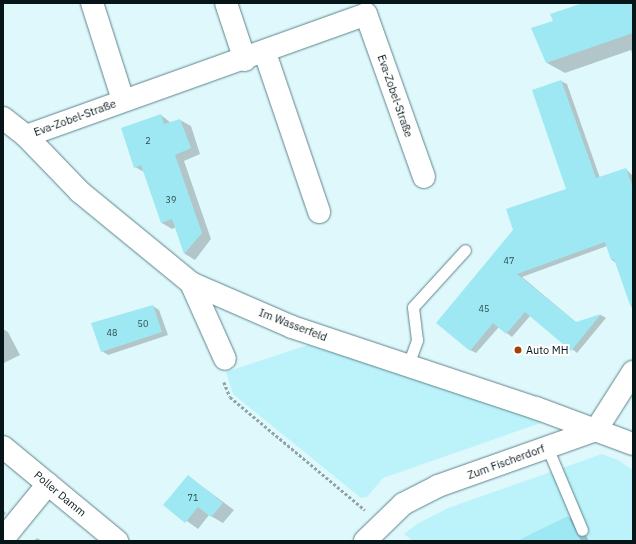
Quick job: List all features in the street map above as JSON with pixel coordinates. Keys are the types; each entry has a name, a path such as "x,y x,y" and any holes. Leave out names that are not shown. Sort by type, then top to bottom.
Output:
{"street":[{"name":"Eva-Zobel-Straße","path":"92,3 124,100"},
{"path":"226,3 255,56 319,212"},
{"name":"Eva-Zobel-Straße","path":"26,136 124,100 255,56 364,9 424,177"},
{"name":"Im Wasserfeld","path":"3,118 26,136 80,192 192,283 292,327 408,365 633,444"},
{"path":"192,283 225,359"},
{"path":"596,430 633,372"},
{"name":"Zum Fischerdorf","path":"365,541 403,504 438,486 596,430"},
{"name":"Poller Damm","path":"3,446 117,541"},
{"path":"3,539 48,484"}],"lane":[{"path":"408,365 417,340 413,307 465,250"},
{"path":"547,447 582,530"}],"path":[{"path":"225,359 221,373 230,397 382,523"}],"shaded area":[{"path":"308,345 552,419 383,478 367,497 361,498 233,394 226,372"},
{"path":"602,454 618,460 633,470 633,541 413,541 404,534 417,524 448,508"}],"building":[{"path":"583,3 633,3 633,33 546,63 531,28 553,21 550,14"},
{"path":"561,80 596,178 626,168 633,188 633,304 630,305 614,259 611,260 605,242 517,274 576,322 601,314 571,351 525,312 506,334 493,323 470,351 436,323 513,230 506,209 566,189 532,90"},
{"path":"161,114 164,124 180,119 191,148 175,155 202,233 184,254 172,219 161,223 141,165 134,168 121,128"},
{"path":"153,305 162,332 101,352 91,323"},
{"path":"188,475 223,503 211,517 198,507 185,523 163,505"},
{"path":"568,516 581,541 517,541"}],"place":[{"name":"Auto MH","path":"518,350"}]}
